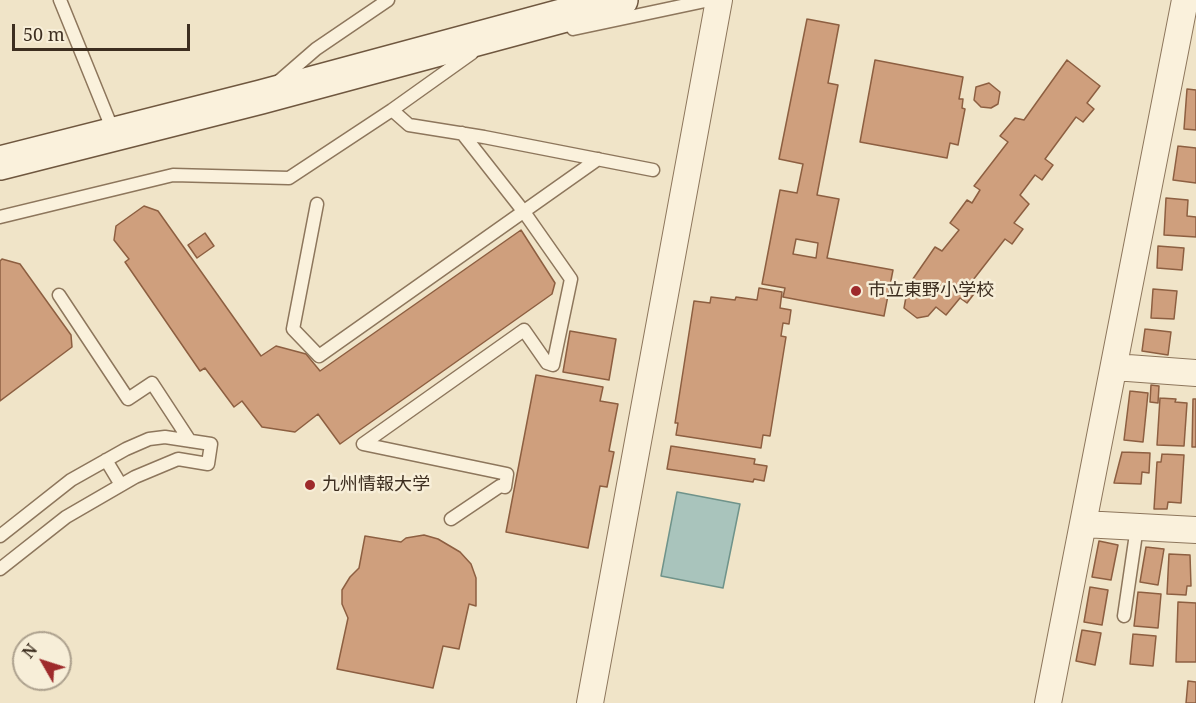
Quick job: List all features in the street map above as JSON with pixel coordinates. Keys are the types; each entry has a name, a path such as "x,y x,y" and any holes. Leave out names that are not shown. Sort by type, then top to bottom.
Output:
{"street":[{"path":"0,164 261,97 621,0"},
{"path":"590,703 719,0"},
{"path":"1048,703 1188,3"},
{"path":"1114,367 1196,373"},
{"path":"1083,524 1196,530"}],"lane":[{"path":"60,0 115,134"},
{"path":"261,97 316,49 388,0"},
{"path":"558,32 710,0"},
{"path":"0,217 173,175 289,178 392,110 476,50 511,42"},
{"path":"392,110 409,125 653,170"},
{"path":"451,519 500,486 505,487 507,474 363,444 524,330 547,363 554,365 571,279 524,212 462,133"},
{"path":"317,204 293,329 319,356 598,159"},
{"path":"59,295 128,399 152,383 190,441"},
{"path":"0,536 71,480 148,439 165,437 211,444 208,464 178,459 121,485 66,517 0,569"},
{"path":"106,460 121,485"},
{"path":"1124,616 1137,527"}],"water":[{"path":"677,492 740,504 723,588 661,576"}],"building":[{"path":"807,19 839,25 828,83 838,85 817,195 839,199 827,258 893,270 884,316 783,297 785,288 762,284 780,190 797,193 803,164 779,159","holes":["796,239 818,243 816,258 793,254"]},
{"path":"875,60 963,77 959,99 963,99 962,108 965,109 958,145 950,143 947,158 860,142"},
{"path":"1067,60 1100,86 1087,103 1094,109 1083,122 1076,117 1045,159 1053,165 1042,180 1035,175 1020,195 1029,204 1014,223 1023,229 1012,244 1005,239 973,280 980,286 967,303 960,298 946,315 936,307 928,316 917,318 904,308 908,286 935,247 942,251 959,230 950,223 967,200 972,203 980,190 974,186 1008,142 1000,136 1015,118 1024,120"},
{"path":"989,83 1000,92 998,104 991,108 981,107 974,100 976,87"},
{"path":"1187,89 1196,90 1196,130 1184,129"},
{"path":"1178,146 1196,148 1196,183 1173,180"},
{"path":"1166,198 1188,200 1187,216 1196,217 1196,237 1164,235"},
{"path":"144,206 158,211 261,356 276,346 306,354 320,371 521,230 555,283 552,294 340,444 318,414 295,432 262,427 242,401 234,407 205,368 200,371 125,262 129,259 114,240 116,226"},
{"path":"205,233 214,246 197,258 188,245"},
{"path":"1158,246 1184,248 1182,270 1157,268"},
{"path":"2,259 20,264 71,335 72,347 0,401 0,261"},
{"path":"759,288 782,292 780,308 791,310 789,324 783,323 781,336 786,337 770,436 763,435 761,448 676,435 678,423 675,423 694,301 710,303 711,297 757,300"},
{"path":"1153,289 1177,291 1174,319 1151,318"},
{"path":"1145,329 1171,332 1168,355 1142,351"},
{"path":"570,331 616,339 609,380 563,372"},
{"path":"536,375 603,387 600,401 618,404 609,451 614,452 607,487 600,486 588,548 506,532"},
{"path":"1151,385 1159,386 1158,403 1150,402"},
{"path":"1130,391 1148,393 1143,442 1124,440"},
{"path":"1160,398 1176,399 1175,402 1187,403 1184,446 1157,445"},
{"path":"1193,399 1196,399 1196,447 1192,447"},
{"path":"671,446 755,459 754,464 767,466 764,481 754,479 753,482 667,469"},
{"path":"1122,452 1150,453 1149,473 1142,472 1141,484 1114,483"},
{"path":"1162,454 1184,455 1181,503 1168,502 1167,509 1154,509 1157,462 1161,462"},
{"path":"424,535 438,539 460,552 471,564 476,578 476,606 469,604 459,649 443,646 433,688 337,669 348,618 342,604 342,590 359,568 365,536 401,542 406,538"},
{"path":"1099,541 1118,545 1111,580 1092,577"},
{"path":"1146,547 1164,549 1158,585 1140,582"},
{"path":"1169,554 1190,555 1191,586 1187,586 1186,595 1167,594"},
{"path":"1090,587 1108,590 1102,625 1084,622"},
{"path":"1138,592 1161,594 1158,628 1134,626"},
{"path":"1178,602 1196,603 1196,662 1176,662"},
{"path":"1082,630 1101,633 1095,665 1076,661"},
{"path":"1133,634 1156,636 1153,666 1130,664"},
{"path":"1188,681 1196,682 1196,703 1186,703"}],"place":[{"name":"市立東野小学校","path":"856,291"},
{"name":"九州情報大学","path":"310,485"}]}
